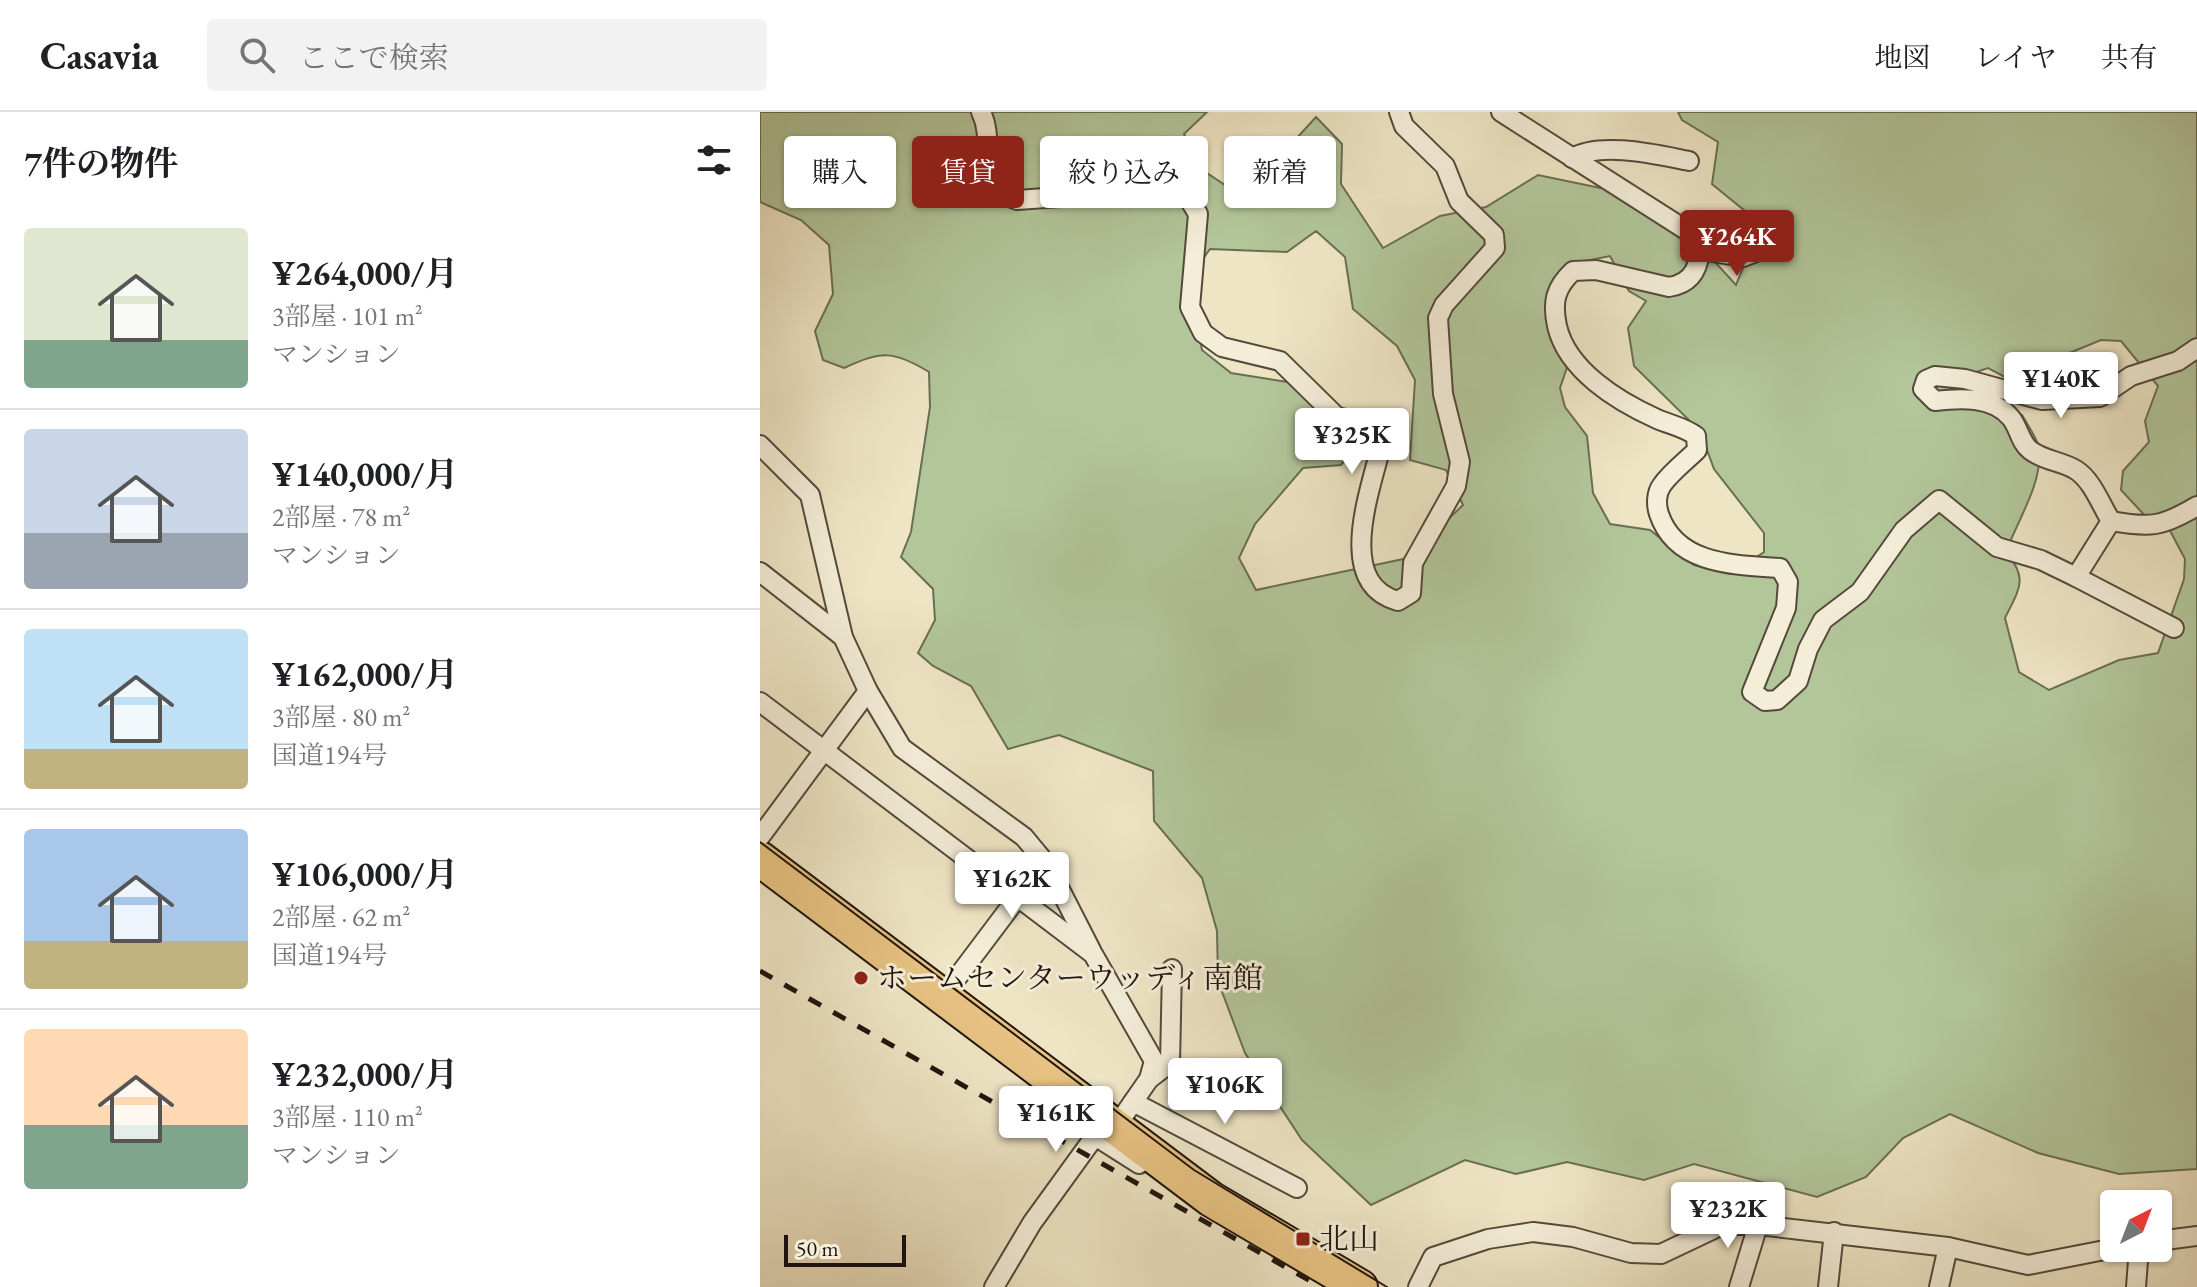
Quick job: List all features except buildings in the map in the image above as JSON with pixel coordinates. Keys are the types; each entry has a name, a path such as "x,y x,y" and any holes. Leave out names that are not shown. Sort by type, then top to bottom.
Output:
{"highway":[{"path":"760,859 1114,1122 1173,1171 1243,1219 1360,1287"}],"street":[{"path":"981,112 988,170 993,185 1001,194 1017,200 1077,193 1148,191 1162,183 1186,194 1198,214 1190,307 1203,333 1222,347 1280,361 1337,417 1385,429 1360,540 1364,570 1372,583 1384,597 1398,601 1411,593 1413,563 1456,486 1460,462 1443,394 1438,318 1444,305 1495,248 1494,235 1459,201 1445,166 1404,126 1399,112"},
{"path":"1501,112 1700,239 1700,250 1690,279 1682,285 1669,287 1596,270 1573,271 1559,284 1553,307 1561,341 1574,364 1613,394 1696,436 1697,450 1660,486 1656,506 1664,529 1691,553 1717,562 1780,568 1788,582 1786,608 1752,692 1765,701 1777,700 1798,681 1808,649 1823,620 1860,592 1904,530 1939,500 1997,547 2041,560 2174,628"},
{"path":"1572,158 1588,153 1631,151 1689,161"},
{"path":"1700,250 1743,257 1753,256 1761,250"},
{"path":"2111,521 2092,488 2076,470 2043,459 2026,447 2010,417 1995,406 1976,400 1935,401 1923,389 1926,380 1935,376 1965,379 2042,400 2100,397 2131,376 2178,361 2197,348"},
{"path":"760,445 810,495 843,637 868,691 902,748 1024,837 1048,866 1093,954 1154,1061 1149,1079"},
{"path":"2111,521 2151,528 2172,521 2197,506"},
{"path":"2076,577 2111,521"},
{"path":"760,572 843,637"},
{"path":"760,837 868,691"},
{"path":"760,702 1093,954"},
{"path":"944,995 1017,898"},
{"path":"994,1287 1032,1223 1149,1079 1170,1063 1172,969"},
{"path":"1114,1122 1297,1188"},
{"path":"1418,1287 1433,1257 1488,1239 1533,1232 1573,1237 1631,1253 1661,1254 1722,1225 1834,1232 1948,1247 2028,1265 2100,1251"},
{"path":"1739,1287 1758,1225"},
{"path":"1828,1287 1834,1232"},
{"path":"2172,1239 2197,1236"},
{"path":"1939,1287 1948,1247"},
{"path":"2136,1287 2138,1262"}],"green space":[{"path":"760,112 1207,112 1185,136 1040,136 1040,208 1208,208 1208,174 1224,184 1224,208 1336,208 1336,138 1342,144 1341,184 1383,248 1440,216 1486,207 1538,175 1639,196 1682,226 1736,285 1761,224 1712,184 1718,142 1682,120 1678,112 2197,112 2197,1169 2119,1174 2038,1153 1950,1114 1903,1138 1866,1177 1817,1197 1694,1164 1644,1180 1567,1162 1516,1174 1465,1160 1371,1205 1302,1140 1245,1053 1218,981 1217,931 1202,878 1154,821 1153,771 1059,735 1008,749 971,686 933,666 918,653 935,620 933,589 901,557 911,532 930,407 929,372 906,360 887,355 868,358 844,368 823,360 815,331 833,294 829,245 801,220 760,202","holes":["1316,231 1345,257 1353,309 1397,346 1415,380 1410,460 1446,470 1463,505 1408,558 1256,590 1239,558 1255,524 1303,468 1341,465 1363,438 1307,385 1231,373 1202,350 1189,278 1210,249 1287,252","1610,256 1629,291 1646,301 1628,328 1634,366 1700,431 1714,469 1764,533 1764,552 1731,574 1694,565 1650,530 1610,524 1593,493 1587,436 1565,407 1560,388 1572,353 1561,300 1574,263","2101,340 2121,341 2158,386 2145,421 2149,442 2123,471 2121,490 2148,519 2166,523 2185,559 2184,579 2158,653 2119,660 2049,690 2019,672 2005,618 2019,584 2018,570 2006,552 2037,475 2038,445 2022,415 1970,392 1970,374 1988,368 2005,377 2036,357 2055,359"]},
{"path":"1316,117 1334,136 1299,136"}],"tram line":[{"path":"760,842 1194,1170 1387,1287"}],"railway":[{"path":"760,971 1321,1287"}],"place":[{"name":"ホームセンターウッディ南館","path":"861,978"},
{"name":"北山","path":"1303,1239"}]}
